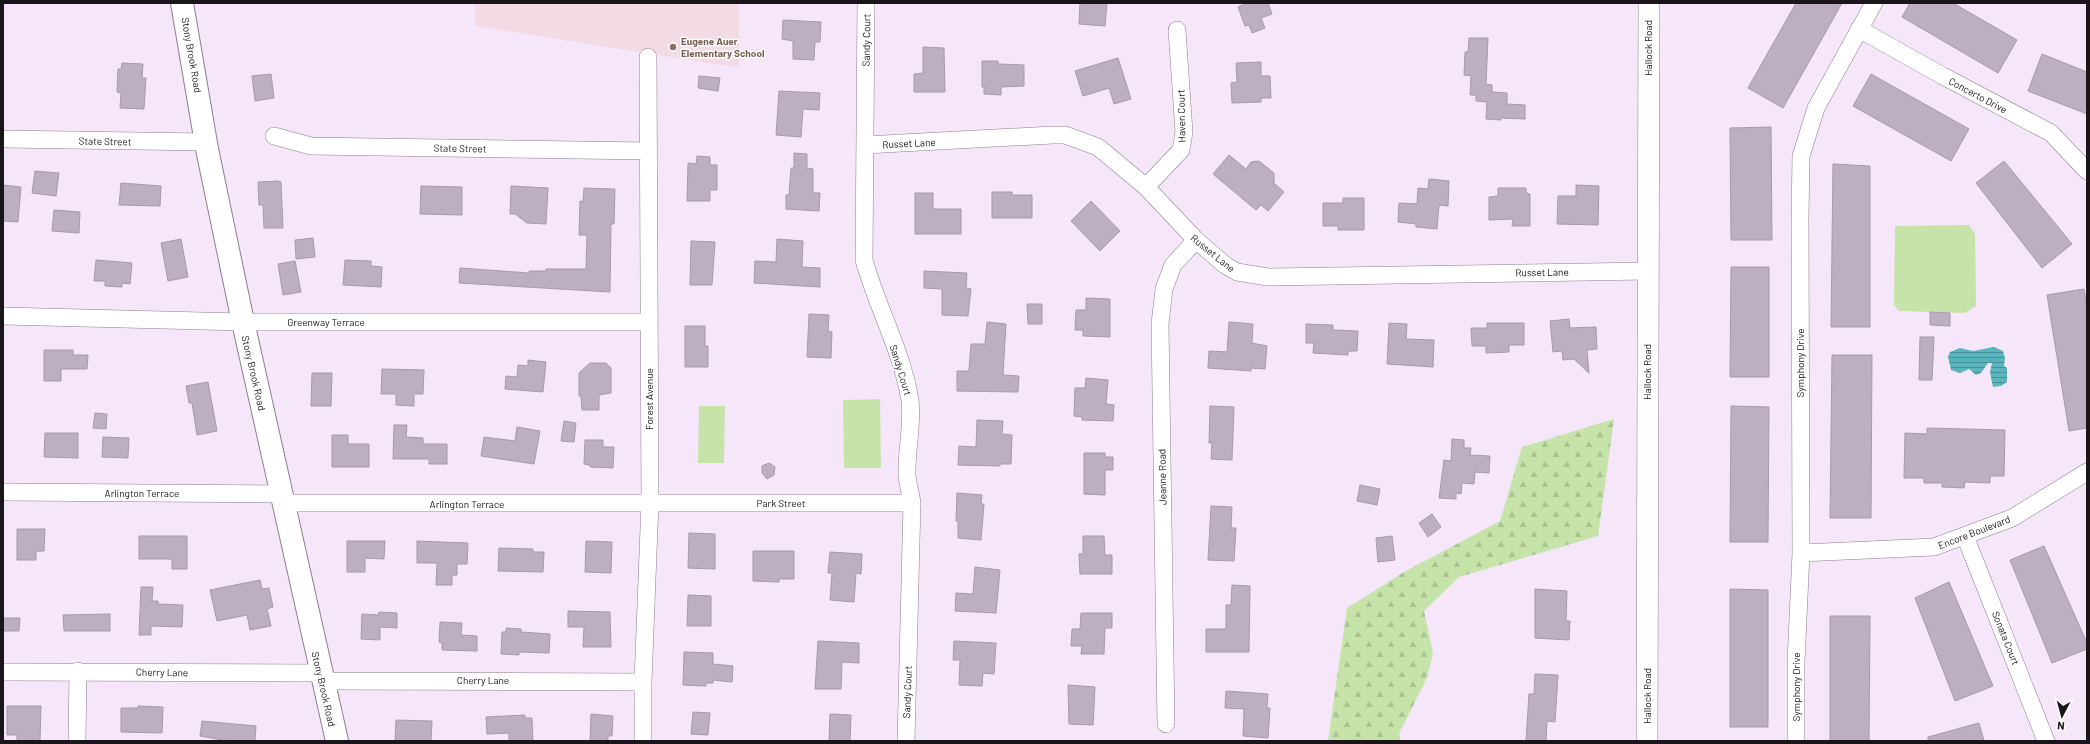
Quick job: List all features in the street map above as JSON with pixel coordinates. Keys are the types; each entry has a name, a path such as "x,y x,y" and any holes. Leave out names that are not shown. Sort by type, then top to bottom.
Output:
{"main road":[{"name":"Stony Brook Road","path":"182,3 207,142 243,322 336,741"}],"street":[{"name":"Sandy Court","path":"866,3 864,260 871,288 883,313 883,319 897,355 910,399 911,416 907,477 912,503 906,741"},
{"name":"Hallock Road","path":"1647,741 1646,271 1648,3"},
{"name":"Symphony Drive","path":"1796,741 1796,662 1801,553 1801,156 1816,108 1874,3"},
{"name":"Concerto Drive","path":"1859,29 1942,76 2051,133 2087,171"},
{"name":"Haven Court","path":"1146,187 1182,150 1184,132 1177,30"},
{"name":"Forest Avenue","path":"643,741 643,682 650,502 648,57"},
{"name":"Russet Lane","path":"865,145 1065,134 1098,147 1146,187 1196,240 1237,272 1268,277 1646,271"},
{"name":"State Street","path":"274,136 310,146 648,151"},
{"name":"State Street","path":"3,140 207,142"},
{"name":"Jeanne Road","path":"1166,724 1160,324 1164,290 1173,265 1196,240"},
{"name":"Greenway Terrace","path":"3,316 243,322 648,322"},
{"name":"Encore Boulevard","path":"1801,553 1934,547 2012,518 2087,472"},
{"name":"Arlington Terrace","path":"3,492 501,504 650,502"},
{"name":"Park Street","path":"650,502 912,503"},
{"name":"Sonata Court","path":"1965,536 2046,741"},
{"name":"Cherry Lane","path":"3,672 78,671 322,677 643,682"},
{"path":"77,741 78,671"}],"shaded area":[{"name":"Eugene Auer Elementary School","path":"475,3 739,3 739,68 475,26"}],"green space":[{"path":"1969,225 1975,234 1976,306 1965,313 1899,311 1894,305 1895,226"},
{"path":"880,399 881,468 844,468 843,400"},
{"path":"699,406 725,406 724,463 698,463"},
{"path":"1614,419 1598,536 1459,577 1424,611 1433,653 1427,678 1399,734 1401,741 1328,741 1347,608 1404,572 1500,521 1522,447"}],"water":[{"path":"1994,347 2003,351 2005,358 2004,366 2007,368 2007,382 2001,386 1993,387 1990,372 1992,363 1988,363 1981,373 1976,375 1969,369 1960,373 1951,370 1948,357 1950,352 1960,348 1973,351"}],"building":[{"path":"1080,3 1107,3 1105,26 1079,24"},
{"path":"1247,3 1268,3 1272,14 1261,18 1265,28 1252,33 1249,25 1245,26 1238,7"},
{"path":"1796,3 1842,3 1783,108 1748,88"},
{"path":"1910,3 1953,3 2017,40 1998,73 1902,17"},
{"path":"783,20 821,22 820,42 815,42 814,60 793,59 793,41 782,39"},
{"path":"1469,38 1488,38 1486,84 1492,85 1492,92 1507,93 1507,104 1525,105 1525,119 1486,119 1487,102 1476,101 1476,95 1470,95 1471,76 1464,75 1465,52 1468,52"},
{"path":"923,47 944,48 945,92 914,92 914,74 923,73"},
{"path":"2042,54 2087,72 2087,114 2028,91"},
{"path":"1118,58 1131,99 1114,104 1109,88 1083,96 1075,71"},
{"path":"982,61 998,61 998,64 1024,65 1024,86 1001,87 1001,95 984,94 984,87 982,87"},
{"path":"1261,62 1261,76 1270,76 1271,98 1261,98 1261,102 1232,103 1231,83 1237,82 1236,63"},
{"path":"122,63 143,64 142,78 146,78 144,109 120,108 121,93 117,92 118,69 121,69"},
{"path":"271,74 274,98 255,101 252,76"},
{"path":"1871,74 1969,129 1951,161 1853,106"},
{"path":"699,76 720,78 718,91 698,88"},
{"path":"779,91 820,93 819,110 803,109 801,137 776,135"},
{"path":"1771,127 1772,240 1731,240 1730,128"},
{"path":"794,153 807,154 807,168 813,169 813,193 820,193 819,211 786,209 786,195 789,195 791,168 794,168"},
{"path":"1229,155 1246,169 1251,162 1259,161 1274,173 1274,183 1284,192 1268,211 1261,205 1256,210 1213,174"},
{"path":"697,156 710,157 710,165 717,165 717,190 710,190 710,201 687,201 688,163 696,164"},
{"path":"2004,161 2072,244 2042,268 1976,183"},
{"path":"1833,164 1870,166 1870,327 1831,327"},
{"path":"35,171 59,173 56,196 32,193"},
{"path":"1429,179 1449,181 1448,206 1439,205 1437,229 1416,227 1416,224 1398,222 1399,203 1417,204 1418,188 1428,189"},
{"path":"258,182 281,182 283,228 264,228 263,205 259,205"},
{"path":"121,183 161,186 160,206 119,205"},
{"path":"3,185 21,187 18,222 3,221"},
{"path":"1576,185 1599,186 1598,225 1557,224 1558,196 1576,196"},
{"path":"421,186 462,187 462,215 420,214"},
{"path":"511,186 548,188 546,224 527,223 515,214 510,214"},
{"path":"584,188 615,189 614,224 611,224 610,292 459,283 460,268 529,273 529,271 546,271 546,269 586,269 587,235 579,235 580,201 583,202"},
{"path":"1498,188 1526,188 1526,193 1530,194 1530,226 1512,226 1513,219 1489,220 1489,197 1498,196"},
{"path":"992,192 1012,192 1012,195 1032,195 1032,218 992,218"},
{"path":"915,193 933,193 933,209 961,209 961,234 915,234"},
{"path":"1343,198 1364,198 1364,230 1338,230 1338,226 1323,226 1323,203 1343,203"},
{"path":"1091,201 1120,231 1100,251 1071,221"},
{"path":"54,210 80,212 79,233 52,231"},
{"path":"313,238 315,257 296,259 295,240"},
{"path":"181,239 188,277 168,281 161,243"},
{"path":"777,239 803,241 802,267 820,268 820,287 754,283 755,261 776,262"},
{"path":"691,241 715,242 712,285 690,285"},
{"path":"96,260 132,263 130,284 122,283 122,287 105,286 105,281 94,281"},
{"path":"345,260 371,261 371,266 382,267 381,287 343,285"},
{"path":"295,261 301,292 283,295 278,264"},
{"path":"1731,267 1769,267 1769,377 1730,377"},
{"path":"924,271 967,273 966,288 971,289 968,316 942,315 942,289 924,288"},
{"path":"2084,289 2087,306 2087,428 2069,431 2047,295"},
{"path":"1086,298 1110,299 1110,337 1083,336 1083,330 1075,330 1076,310 1086,310"},
{"path":"1027,304 1042,304 1042,324 1028,324"},
{"path":"1930,312 1950,313 1950,326 1930,325"},
{"path":"809,314 829,315 828,331 832,332 831,358 807,357"},
{"path":"1569,319 1570,328 1596,327 1597,349 1587,350 1589,373 1574,359 1563,360 1562,351 1553,352 1550,321"},
{"path":"987,322 1006,324 1003,375 1019,376 1018,392 957,391 957,371 969,371 971,344 985,344"},
{"path":"1229,322 1253,324 1252,343 1267,346 1265,369 1251,368 1251,371 1208,368 1209,351 1227,352"},
{"path":"1389,323 1407,324 1406,339 1434,340 1433,367 1387,364"},
{"path":"1487,323 1524,323 1524,345 1509,345 1509,352 1486,353 1486,346 1472,346 1471,328 1487,328"},
{"path":"1306,324 1333,325 1333,330 1358,331 1357,351 1348,351 1348,355 1313,353 1314,343 1306,343"},
{"path":"685,326 705,326 705,346 708,346 708,367 685,367"},
{"path":"1920,337 1934,337 1932,380 1919,380"},
{"path":"44,350 73,350 73,355 88,355 87,369 61,369 61,381 44,381"},
{"path":"1832,355 1872,355 1871,518 1830,518"},
{"path":"528,360 546,362 543,392 505,389 506,376 517,377 518,365 528,366"},
{"path":"590,363 606,363 611,368 611,393 599,395 599,410 582,410 581,396 579,396 579,373"},
{"path":"382,369 424,370 423,394 414,394 414,406 396,405 396,394 381,394"},
{"path":"312,373 332,373 331,406 311,406"},
{"path":"1086,378 1108,380 1106,404 1114,405 1113,421 1082,420 1082,417 1074,416 1075,388 1085,388"},
{"path":"208,382 217,431 197,435 192,403 189,403 186,386"},
{"path":"1210,406 1234,407 1232,460 1211,459 1212,443 1209,443"},
{"path":"1731,406 1769,407 1768,542 1730,542"},
{"path":"95,413 107,414 106,429 93,428"},
{"path":"977,420 1003,421 1002,434 1012,435 1011,464 1000,464 1000,466 958,465 959,446 976,447"},
{"path":"564,421 576,423 574,442 561,441"},
{"path":"394,425 407,425 406,437 423,438 423,444 447,444 447,464 429,464 429,459 393,459"},
{"path":"517,427 540,431 534,464 481,456 484,437 515,441"},
{"path":"1927,428 2005,430 2004,476 1990,476 1990,483 1965,482 1964,488 1942,487 1942,483 1924,483 1924,478 1904,478 1905,433 1927,434"},
{"path":"45,433 78,433 78,458 44,457"},
{"path":"332,435 348,435 348,444 369,444 369,467 332,467"},
{"path":"103,437 129,438 128,458 102,457"},
{"path":"1452,439 1464,440 1464,448 1471,448 1470,455 1490,456 1489,473 1475,472 1474,484 1462,483 1461,494 1456,493 1456,499 1439,498 1444,460 1451,461"},
{"path":"585,440 603,440 603,447 614,447 613,468 590,467 590,465 584,464"},
{"path":"1084,453 1105,453 1105,457 1113,457 1113,470 1105,470 1105,495 1084,494"},
{"path":"769,463 775,467 774,475 767,479 762,473 762,466"},
{"path":"1360,485 1380,489 1377,505 1357,501"},
{"path":"957,493 982,495 981,504 984,504 981,540 958,538 958,521 956,521"},
{"path":"1211,506 1232,507 1231,528 1236,528 1234,561 1208,560"},
{"path":"1432,514 1441,527 1428,537 1419,523"},
{"path":"17,529 45,529 44,551 36,551 36,560 17,560"},
{"path":"689,533 715,534 715,569 688,568"},
{"path":"139,536 187,536 187,569 172,569 172,559 139,559"},
{"path":"1083,536 1104,536 1105,555 1112,555 1112,574 1080,574 1079,554 1083,554"},
{"path":"1392,536 1395,560 1378,562 1376,538"},
{"path":"347,541 385,541 384,559 365,558 365,572 347,572"},
{"path":"417,541 468,543 467,564 457,564 457,575 452,575 452,585 436,585 437,563 417,563"},
{"path":"586,541 612,542 611,573 585,572"},
{"path":"2044,546 2087,643 2087,649 2052,663 2010,560"},
{"path":"499,548 533,549 533,552 544,552 543,572 498,571"},
{"path":"753,551 794,551 794,579 779,579 779,582 753,581"},
{"path":"830,552 862,554 861,574 856,573 854,602 830,600 832,573 828,573"},
{"path":"975,567 1000,570 996,613 955,611 956,593 973,594"},
{"path":"260,580 262,589 269,588 273,607 267,609 271,626 250,630 247,615 217,621 210,590"},
{"path":"1949,582 1993,686 1955,701 1915,598"},
{"path":"1232,585 1250,586 1249,652 1206,652 1206,629 1226,629 1226,605 1231,605"},
{"path":"141,587 153,587 152,601 158,601 158,604 183,605 182,627 151,626 151,635 139,635"},
{"path":"1535,589 1567,591 1566,621 1570,621 1569,640 1535,638"},
{"path":"1730,589 1768,590 1768,727 1730,727"},
{"path":"688,595 711,596 711,626 687,626"},
{"path":"568,611 610,612 611,647 583,647 584,627 568,627"},
{"path":"379,612 397,613 397,628 380,627 380,640 361,639 362,614 378,615"},
{"path":"1081,613 1112,613 1112,628 1105,628 1104,654 1081,654 1082,646 1071,646 1072,629 1080,629"},
{"path":"110,614 110,631 64,631 63,615"},
{"path":"1830,616 1870,616 1869,741 1830,741"},
{"path":"3,618 20,618 19,631 3,631"},
{"path":"440,622 462,623 461,635 477,636 477,651 442,650 442,643 439,642"},
{"path":"506,628 521,629 521,632 550,634 549,653 519,652 519,655 501,654 502,632 506,632"},
{"path":"818,641 859,643 859,663 842,662 841,689 815,689"},
{"path":"954,641 996,643 994,674 983,673 982,686 959,685 960,660 953,660"},
{"path":"684,652 713,653 713,664 733,666 732,682 713,680 713,683 706,683 706,686 683,685"},
{"path":"1535,674 1558,675 1555,722 1547,721 1546,741 1526,741 1529,694 1534,694"},
{"path":"1068,685 1095,687 1093,725 1069,724"},
{"path":"1226,691 1268,694 1267,708 1270,708 1268,738 1243,736 1244,709 1225,708"},
{"path":"7,706 41,706 40,741 17,741 17,735 7,735"},
{"path":"138,706 163,707 162,733 121,732 121,708 138,708"},
{"path":"693,712 710,713 708,735 691,734"},
{"path":"591,714 613,716 612,736 608,736 608,741 590,741"},
{"path":"830,714 851,715 850,741 829,741"},
{"path":"525,715 525,718 532,718 533,741 509,741 509,733 487,734 486,717"},
{"path":"396,720 432,721 431,741 395,741"},
{"path":"202,721 256,726 255,741 228,741 200,736"},
{"path":"1979,723 1984,741 1928,741 1928,737"}],"place":[{"name":"Eugene Auer Elementary School","path":"673,47"}]}
